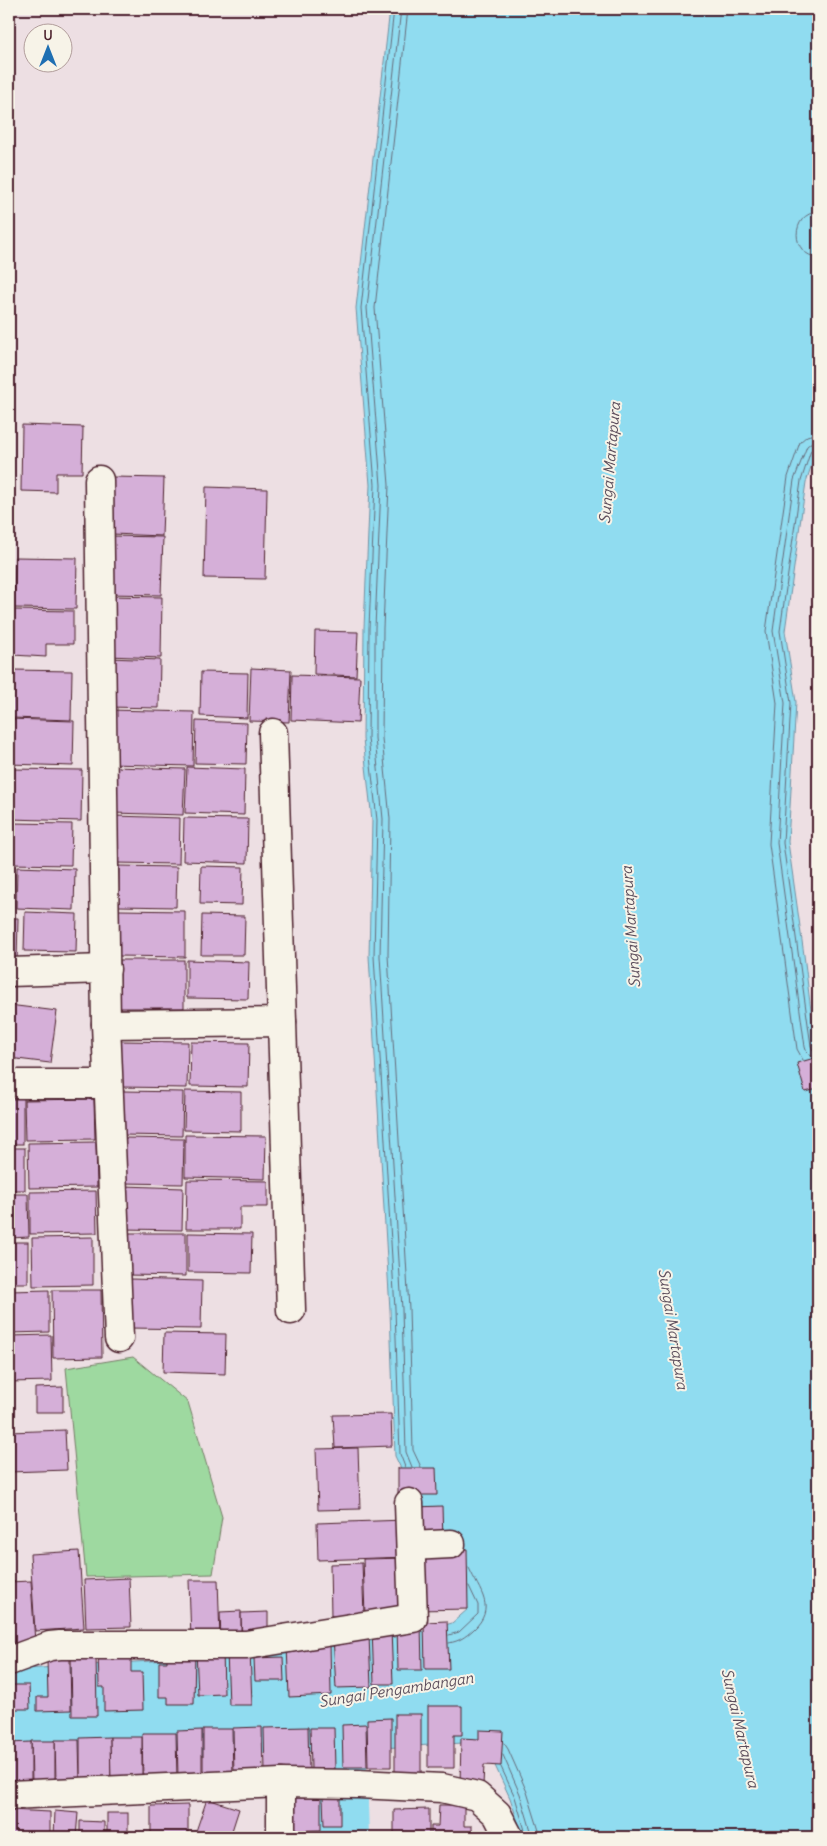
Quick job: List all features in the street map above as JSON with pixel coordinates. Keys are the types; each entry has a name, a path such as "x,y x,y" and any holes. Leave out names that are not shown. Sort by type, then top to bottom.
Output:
{"street":[{"path":"99,480 106,1024 119,1338"},
{"path":"274,733 291,1310"},
{"path":"9,972 106,969"},
{"path":"106,1024 282,1022"},
{"path":"9,1084 108,1084"},
{"path":"9,1661 50,1646 246,1645 413,1618 409,1503"},
{"path":"411,1546 451,1544"},
{"path":"280,1837 281,1783"},
{"path":"9,1795 281,1783 442,1788 477,1796 497,1814 509,1837"}],"green space":[{"path":"133,1357 188,1402 222,1517 213,1574 86,1577 66,1368"}],"water":[{"path":"390,9 818,9 818,197 815,236 818,245 818,446 806,482 785,631 796,702 788,842 818,1066 818,1837 523,1837 510,1798 491,1757 463,1743 349,1750 9,1762 9,1670 293,1652 410,1635 452,1623 468,1609 395,1456 390,1310 369,956 372,820 363,739 364,628 370,485 356,308"}],"building":[{"path":"22,425 83,427 82,473 56,473 56,492 21,491"},
{"path":"113,477 164,478 162,536 112,534"},
{"path":"206,487 267,489 265,579 204,578"},
{"path":"110,536 163,537 161,595 108,594"},
{"path":"15,557 77,558 76,609 14,608"},
{"path":"109,596 162,597 161,658 108,656"},
{"path":"14,610 73,611 73,644 46,644 46,657 13,655"},
{"path":"315,631 358,632 356,676 314,674"},
{"path":"109,658 160,660 159,708 108,707"},
{"path":"251,668 291,670 289,722 249,721"},
{"path":"13,670 72,671 71,720 12,718"},
{"path":"201,672 248,673 247,718 200,716"},
{"path":"292,675 360,677 358,723 291,720"},
{"path":"110,710 194,712 193,766 108,764"},
{"path":"9,719 74,721 73,766 9,764"},
{"path":"196,721 247,723 246,764 195,763"},
{"path":"114,767 185,769 183,815 113,813"},
{"path":"187,767 245,769 244,815 185,813"},
{"path":"11,769 82,770 81,821 10,819"},
{"path":"115,816 180,818 179,864 114,863"},
{"path":"184,818 248,819 247,863 183,861"},
{"path":"11,823 72,824 71,865 10,864"},
{"path":"119,866 177,867 176,907 119,906"},
{"path":"201,866 243,867 242,905 200,904"},
{"path":"17,867 75,869 74,910 16,908"},
{"path":"9,872 14,872 13,916 9,916"},
{"path":"119,910 185,911 185,957 118,956"},
{"path":"25,912 77,914 76,952 24,951"},
{"path":"202,915 245,916 244,955 201,955"},
{"path":"9,918 18,918 17,963 9,963"},
{"path":"120,960 184,960 184,1008 120,1008"},
{"path":"187,960 249,962 248,999 187,998"},
{"path":"9,1005 57,1011 50,1063 9,1058"},
{"path":"120,1041 188,1042 187,1088 120,1087"},
{"path":"191,1042 249,1043 248,1087 190,1086"},
{"path":"818,1057 818,1089 805,1092 797,1063"},
{"path":"122,1091 183,1092 182,1136 122,1135"},
{"path":"185,1091 241,1092 241,1131 184,1130"},
{"path":"9,1098 23,1098 23,1144 9,1144"},
{"path":"94,1099 95,1139 25,1140 24,1100"},
{"path":"185,1135 266,1136 265,1179 185,1177"},
{"path":"124,1138 184,1139 183,1184 123,1183"},
{"path":"96,1142 97,1187 29,1188 28,1143"},
{"path":"9,1148 25,1148 25,1190 9,1190"},
{"path":"187,1180 268,1181 268,1207 240,1207 240,1229 186,1229"},
{"path":"124,1186 183,1188 182,1230 124,1229"},
{"path":"96,1191 97,1233 30,1234 30,1192"},
{"path":"9,1194 28,1194 29,1237 9,1238"},
{"path":"127,1233 186,1233 186,1276 126,1275"},
{"path":"188,1233 252,1234 251,1273 188,1272"},
{"path":"93,1237 93,1285 33,1286 32,1238"},
{"path":"9,1242 28,1242 28,1283 9,1283"},
{"path":"130,1279 202,1281 201,1329 129,1328"},
{"path":"49,1290 49,1332 9,1333 9,1291"},
{"path":"52,1290 101,1290 102,1357 53,1358"},
{"path":"164,1333 226,1334 225,1374 163,1372"},
{"path":"51,1335 52,1381 9,1382 9,1336"},
{"path":"63,1387 63,1412 35,1412 35,1388"},
{"path":"391,1414 392,1446 335,1448 333,1415"},
{"path":"65,1430 67,1470 9,1472 9,1432"},
{"path":"358,1448 360,1509 318,1510 316,1449"},
{"path":"398,1468 436,1468 437,1495 398,1495"},
{"path":"442,1506 443,1541 417,1542 415,1507"},
{"path":"406,1520 407,1557 318,1560 317,1523"},
{"path":"467,1549 468,1609 417,1610 416,1550"},
{"path":"79,1551 84,1628 35,1631 30,1554"},
{"path":"408,1558 410,1613 365,1615 363,1559"},
{"path":"362,1563 364,1615 331,1616 330,1564"},
{"path":"129,1578 131,1627 86,1628 84,1580"},
{"path":"189,1580 218,1580 220,1639 191,1640"},
{"path":"31,1581 35,1643 9,1645 9,1582"},
{"path":"241,1611 241,1640 221,1640 220,1612"},
{"path":"268,1612 268,1638 242,1640 241,1613"},
{"path":"447,1621 449,1669 425,1669 424,1622"},
{"path":"397,1623 421,1623 422,1670 398,1670"},
{"path":"372,1629 391,1629 393,1684 374,1684"},
{"path":"369,1635 371,1687 336,1688 333,1636"},
{"path":"330,1644 331,1695 289,1697 287,1645"},
{"path":"131,1647 131,1672 142,1672 143,1710 104,1711 104,1687 99,1687 98,1648"},
{"path":"167,1647 195,1647 194,1704 168,1704 168,1697 159,1697 159,1662 167,1662"},
{"path":"223,1649 224,1694 198,1695 196,1650"},
{"path":"250,1650 252,1705 229,1705 227,1651"},
{"path":"96,1654 97,1716 72,1716 71,1655"},
{"path":"283,1657 284,1681 255,1681 254,1658"},
{"path":"47,1659 70,1659 71,1710 37,1711 37,1697 48,1697"},
{"path":"9,1685 29,1685 30,1709 9,1709"},
{"path":"428,1706 462,1706 462,1735 454,1735 454,1768 428,1768"},
{"path":"395,1714 421,1714 421,1775 395,1775"},
{"path":"391,1718 391,1767 368,1767 367,1719"},
{"path":"366,1724 367,1767 343,1767 342,1725"},
{"path":"262,1727 263,1774 234,1775 233,1728"},
{"path":"308,1727 309,1771 265,1771 264,1728"},
{"path":"310,1728 334,1728 335,1769 311,1769"},
{"path":"203,1729 232,1729 233,1779 203,1779"},
{"path":"202,1730 202,1777 178,1778 177,1731"},
{"path":"479,1730 503,1731 501,1766 484,1765 483,1785 460,1785 461,1738 479,1739"},
{"path":"142,1733 176,1733 177,1780 143,1780"},
{"path":"110,1737 111,1781 80,1781 80,1738"},
{"path":"110,1737 142,1737 142,1780 111,1781"},
{"path":"55,1740 79,1740 80,1783 56,1783"},
{"path":"31,1741 55,1741 55,1783 32,1784"},
{"path":"31,1742 31,1784 9,1785 9,1743"},
{"path":"340,1796 340,1825 324,1825 323,1797"},
{"path":"285,1798 321,1798 321,1830 285,1831"},
{"path":"207,1799 239,1809 230,1837 194,1837"},
{"path":"188,1805 188,1837 151,1837 151,1806"},
{"path":"439,1805 464,1805 464,1826 472,1826 472,1837 431,1837 431,1826 438,1826"},
{"path":"429,1809 429,1837 394,1837 394,1810"},
{"path":"9,1810 50,1812 50,1837 9,1837"},
{"path":"55,1811 78,1813 76,1837 54,1837"},
{"path":"107,1813 128,1813 128,1837 107,1837"},
{"path":"80,1821 104,1822 104,1837 80,1837"},
{"path":"308,1834 340,1834 340,1837 308,1837"}],"waterway":[{"name":"Sungai Pengambangan","path":"337,1700 341,1837"}],"water label":[{"name":"Sungai Martapura","path":"610,463"},
{"name":"Sungai Martapura","path":"631,927"},
{"name":"Sungai Martapura","path":"673,1329"},
{"name":"Sungai Martapura","path":"740,1728"}]}
